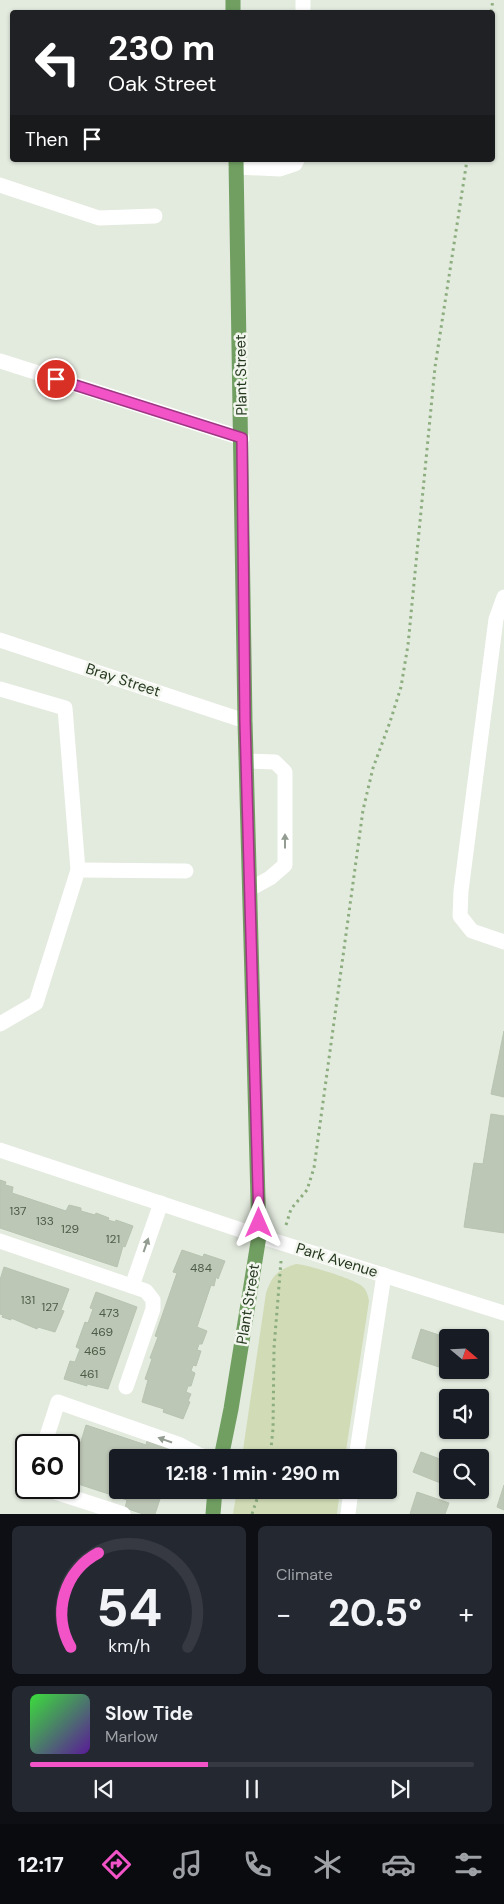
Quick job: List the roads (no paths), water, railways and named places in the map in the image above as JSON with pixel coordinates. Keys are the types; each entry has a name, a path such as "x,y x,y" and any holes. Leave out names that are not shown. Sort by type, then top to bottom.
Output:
{"main road":[{"name":"Plant Street","path":"223,1449 259,1236 245,721 242,438 236,164"},
{"path":"213,1514 214,1499"}],"street":[{"path":"236,164 280,168 295,164 296,162"},
{"path":"0,185 99,218 155,216"},
{"path":"0,361 242,438"},
{"path":"504,597 496,619 461,891 460,916 472,931 504,942"},
{"name":"Bray Street","path":"0,640 245,721"},
{"path":"0,689 65,708 78,870 36,1003 0,1024"},
{"path":"246,761 275,762 285,772 285,865 270,878 250,889"},
{"path":"78,870 186,871"},
{"name":"Park Avenue","path":"0,1150 259,1236 504,1313"},
{"path":"132,1286 161,1204"},
{"path":"0,1241 146,1291 153,1300 153,1309 126,1387"},
{"path":"357,1449 384,1275"},
{"path":"48,1434 58,1402 188,1449"},
{"path":"77,1499 123,1514"},
{"path":"348,1514 350,1499"}]}
